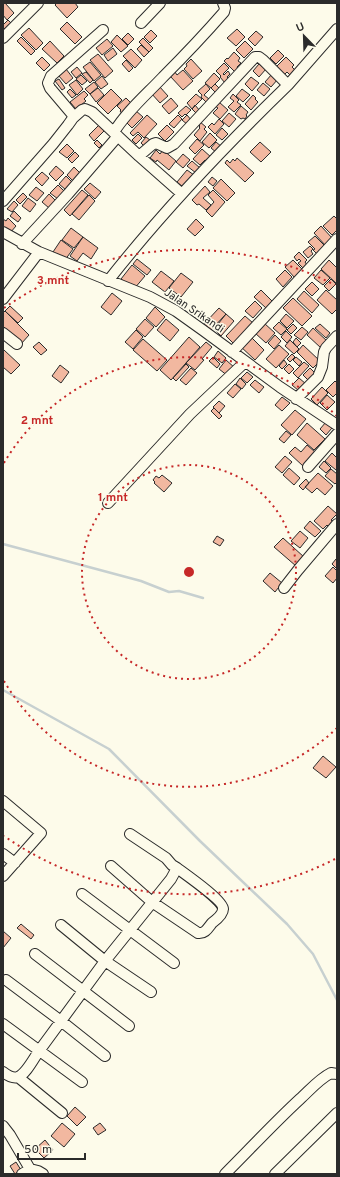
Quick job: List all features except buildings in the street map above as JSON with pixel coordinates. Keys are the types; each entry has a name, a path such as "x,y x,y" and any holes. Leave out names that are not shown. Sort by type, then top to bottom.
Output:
{"street":[{"path":"3,38 38,3"},
{"path":"141,23 160,3"},
{"path":"22,244 68,194 116,134 119,124 136,104 224,12 225,8 223,3"},
{"path":"108,281 152,227 209,164 288,85 337,29"},
{"path":"73,118 72,114 50,88 48,83 49,80 55,72 103,30"},
{"path":"139,156 156,143 167,148 174,144 255,57 259,57 263,60 288,85"},
{"path":"3,201 53,144 73,118 85,109 92,112 182,194"},
{"name":"Jalan Srikandi","path":"3,232 22,244 39,252 150,297 176,311 296,399 337,426"},
{"path":"232,352 337,239"},
{"path":"3,299 39,252"},
{"path":"3,333 17,344"},
{"path":"296,399 318,377 322,367 324,352 337,336"},
{"path":"108,503 192,412 245,362"},
{"path":"308,467 337,434"},
{"path":"284,588 337,524"},
{"path":"3,800 41,833 3,876"},
{"path":"111,866 152,902 200,934 207,930 221,914 223,909 220,901 172,865 166,858 130,834"},
{"path":"3,854 15,864"},
{"path":"18,1077 32,1062 105,961 177,868"},
{"path":"82,894 174,963"},
{"path":"61,925 105,961 151,992"},
{"path":"35,954 84,990 129,1026"},
{"path":"6,980 105,1056"},
{"path":"3,1024 82,1082"},
{"path":"3,1072 14,1077 18,1077 62,1113"},
{"path":"225,1174 285,1112 325,1076 331,1073 337,1074"},
{"path":"275,1174 337,1113"},
{"path":"3,1126 10,1135 26,1172 38,1171 43,1174"}],"waterway":[{"path":"3,544 141,581 169,592 179,591 203,598"},
{"path":"3,690 109,749 200,841 287,924 313,954 337,1000"}]}
